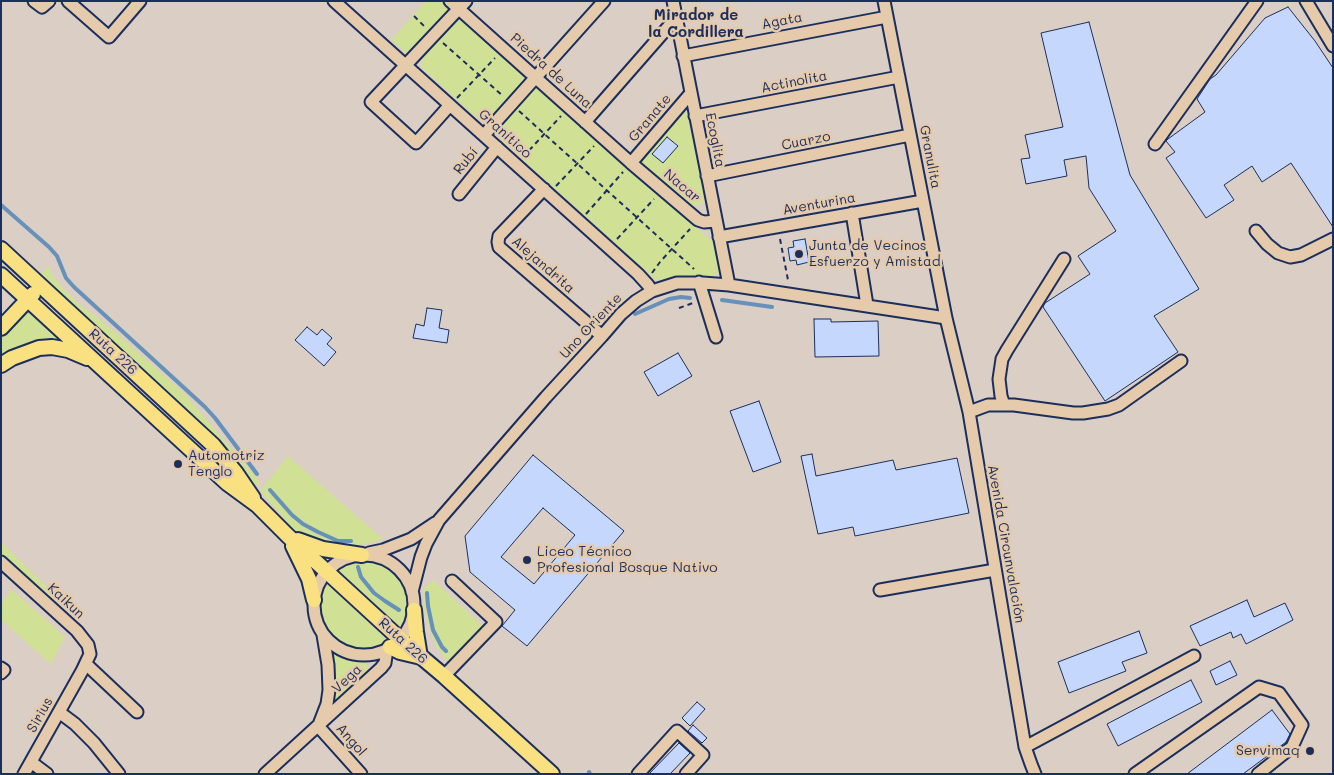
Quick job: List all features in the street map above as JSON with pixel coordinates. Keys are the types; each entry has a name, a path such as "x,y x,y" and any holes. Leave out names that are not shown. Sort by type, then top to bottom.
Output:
{"main road":[{"name":"Ruta 226","path":"1,249 213,445 236,473 257,505"},
{"name":"Ruta 226","path":"1,275 227,483 257,505 327,571 392,645 420,657 444,676 552,774"},
{"path":"1,328 41,285"},
{"path":"1,365 23,353 39,348 52,347 68,350 96,362"},
{"path":"288,536 323,549 362,555"},
{"path":"288,536 309,579 314,600"},
{"path":"414,610 420,657"}],"street":[{"path":"34,1 42,7 49,1"},
{"path":"68,1 109,37 140,1"},
{"name":"Granítico","path":"334,1 644,280 652,292"},
{"path":"484,135 604,1"},
{"name":"Ecoglita","path":"673,1 729,285"},
{"name":"Granulita","path":"884,1 946,318"},
{"path":"1155,144 1257,1"},
{"path":"1306,1 1333,46"},
{"path":"450,105 416,143 371,102 435,35 459,4"},
{"name":"Piedra de Luna","path":"459,4 503,49 631,163"},
{"name":"Agata","path":"683,56 887,17"},
{"path":"585,122 676,18"},
{"name":"Actinolita","path":"695,116 899,77"},
{"name":"Granate","path":"631,163 691,93"},
{"name":"Cuarzo","path":"707,176 910,135"},
{"name":"Rubí","path":"459,194 497,147"},
{"name":"Nacar","path":"631,163 698,220 704,222 716,221"},
{"name":"Alejandrita","path":"546,192 499,236 499,247 602,336"},
{"name":"Aventurina","path":"719,237 923,201"},
{"path":"852,214 867,306"},
{"path":"1256,231 1278,253 1290,257 1301,255 1333,239"},
{"path":"1004,405 999,388 1002,359 1064,259"},
{"path":"699,282 716,337"},
{"name":"Uno Oriente","path":"412,592 421,557 439,520 551,392 627,309 636,301 652,292 677,283 699,282 946,318"},
{"name":"Avenida Circunvalación","path":"946,318 969,412 1025,747 1036,774"},
{"path":"969,412 988,405 1074,413 1108,409 1119,405 1181,361"},
{"name":"Uno Oriente","path":"327,571 348,557 383,550 404,543 439,520"},
{"path":"362,555 384,559 394,564 402,572 412,592 414,610"},
{"name":"Kaikun","path":"1,562 77,631 88,645 90,654 84,668"},
{"path":"880,590 995,570"},
{"path":"314,600 318,584 327,571"},
{"path":"444,676 496,622 452,581"},
{"name":"Vega","path":"314,600 314,611 322,632 328,665 329,690 327,704 318,726"},
{"name":"Vega","path":"265,774 381,668 392,645 407,630 414,610"},
{"path":"322,632 332,643 345,650 359,654 373,654 392,645"},
{"path":"1025,747 1194,656"},
{"path":"1,668 4,670 1,673"},
{"path":"84,668 137,712"},
{"name":"Sirius","path":"24,774 84,668"},
{"path":"1135,774 1259,687 1279,693 1302,725 1292,747 1258,774"},
{"path":"59,712 94,743 119,774"},
{"name":"Angol","path":"318,726 361,774"},
{"path":"638,774 677,731 703,755 686,774"},
{"path":"31,762 47,774"}],"path":[{"path":"414,16 694,268"},
{"path":"450,105 503,49"},
{"path":"516,165 569,107"},
{"path":"546,192 602,137"},
{"path":"579,221 631,163"},
{"path":"609,248 662,190"},
{"path":"654,276 652,272 698,220"},
{"path":"778,226 788,280"},
{"path":"679,308 705,300"}],"green space":[{"path":"426,1 445,1 449,8 412,50 408,53 405,52 391,40"},
{"path":"460,17 523,75 523,80 490,120 483,122 421,67 421,60 457,18"},
{"path":"535,88 538,88 713,242 720,272 713,277 686,276 656,280 500,139 499,129"},
{"path":"684,109 706,197 703,203 693,207 640,162 640,158"},
{"path":"49,266 52,275 78,303 108,326 183,392 260,482 256,486 219,443 39,276"},
{"path":"28,312 64,344 1,360 1,339"},
{"path":"288,456 383,539 358,545 328,545 295,531 260,491"},
{"path":"1,542 56,596 51,602 1,559"},
{"path":"364,559 381,562 391,567 400,576 405,585 408,608 400,627 338,570 344,564"},
{"path":"433,580 486,629 450,662 437,647 426,616 423,590"},
{"path":"326,582 388,640 378,646 359,649 337,641 323,624 320,613 320,602"},
{"path":"12,590 65,637 51,664 1,620 1,603"},
{"path":"330,647 340,654 364,662 368,671 329,710"}],"building":[{"path":"1288,7 1315,41 1333,68 1333,227 1291,163 1262,182 1252,166 1224,185 1234,200 1206,218 1166,158 1175,152 1166,141 1205,112 1197,99 1210,79 1216,75 1265,18"},
{"path":"1089,22 1130,175 1199,289 1154,316 1178,352 1105,401 1043,307 1045,303 1090,274 1078,256 1116,231 1089,188 1086,156 1064,160 1067,176 1026,184 1021,159 1030,158 1025,135 1063,127 1041,33"},
{"path":"667,137 678,146 663,163 652,154"},
{"name":"Junta de Vecinos Esfuerzo y Amistad","path":"805,239 809,262 797,265 796,260 790,261 788,248 794,247 793,241"},
{"path":"427,308 442,310 439,328 449,330 447,343 413,338 416,324 424,326"},
{"path":"814,319 831,319 831,322 878,321 879,356 815,357"},
{"path":"307,327 317,335 322,329 332,338 327,344 336,352 324,366 295,340"},
{"path":"678,353 692,376 658,396 644,372"},
{"path":"759,401 781,462 753,472 730,411"},
{"path":"812,454 816,476 893,460 896,470 957,458 969,513 855,536 853,527 818,534 801,456"},
{"path":"533,455 624,531 527,646 502,626 515,610 470,572 465,536","holes":["543,508 575,535 534,584 501,557"]},
{"path":"1247,600 1254,617 1285,603 1293,620 1246,644 1241,634 1233,638 1231,632 1200,646 1190,626"},
{"path":"1139,631 1147,653 1122,662 1126,671 1069,693 1058,662"},
{"path":"1230,661 1237,675 1216,685 1210,671"},
{"path":"1191,680 1202,702 1118,746 1107,724"},
{"path":"697,702 705,709 690,726 682,718"},
{"path":"1272,710 1290,734 1286,742 1243,774 1187,774"},
{"path":"693,725 707,738 702,743 688,731"},
{"path":"679,743 690,753 670,774 649,774"}],"waterway":[{"path":"1,205 49,247 57,256 66,278 74,287 205,407 257,474"},
{"path":"635,314 669,299 690,298"},
{"path":"722,300 772,307"},
{"path":"270,490 292,515 303,524 338,541 351,541"},
{"path":"358,567 361,577 374,593 399,610"},
{"path":"427,593 433,630 446,651"}],"place":[{"name":"Junta de Vecinos Esfuerzo y Amistad","path":"799,254"},
{"name":"Automotriz Tenglo","path":"178,464"},
{"name":"Liceo Técnico Profesional Bosque Nativo","path":"527,560"},
{"name":"Servimaq","path":"1310,751"}],"district":[{"name":"Mirador de la Cordillera","path":"696,24"}]}
